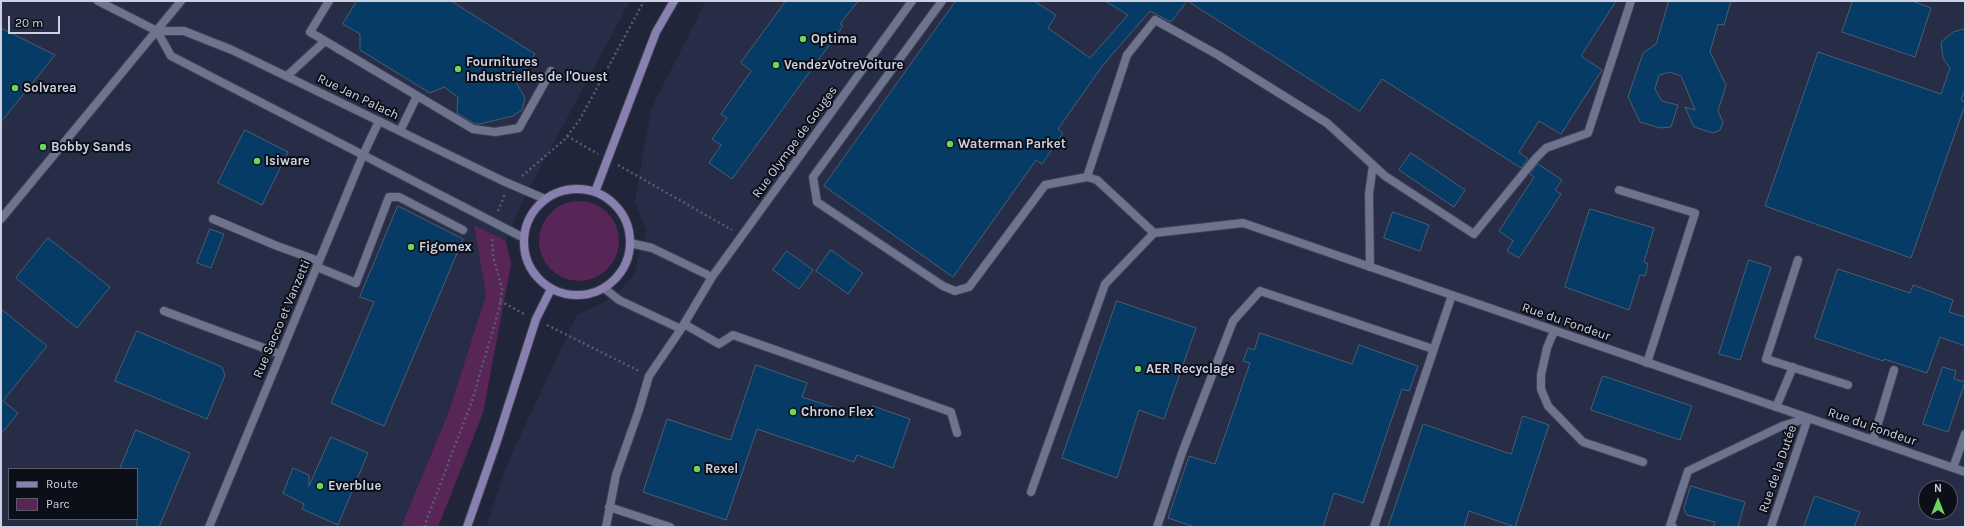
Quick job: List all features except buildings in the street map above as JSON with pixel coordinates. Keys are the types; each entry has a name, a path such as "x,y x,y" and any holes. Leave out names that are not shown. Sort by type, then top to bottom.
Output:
{"main road":[{"path":"595,192 656,32 674,1"},
{"path":"585,189 595,192 614,203 626,222 630,243 629,256 623,269 615,280 604,288 587,295 578,296 564,294 550,289 537,278 525,255 524,238 530,216 545,199 564,190 585,189"},
{"path":"467,527 497,441 536,320 550,289"}],"street":[{"name":"Rue Jan Palach","path":"98,1 157,31 184,31 232,50 512,185 545,199"},
{"path":"1,219 181,1"},
{"path":"329,1 310,32 473,129 495,132 519,128 551,71"},
{"name":"Rue Olympe de Gouges","path":"606,527 616,475 639,410 649,376 712,277 912,1"},
{"path":"942,1 813,177 817,202 943,286 955,291 969,287 1046,184 1087,177 1097,180 1154,233 1105,284 1031,492"},
{"path":"1087,177 1127,55 1155,20 1218,55 1327,123 1385,176 1474,234 1536,158 1546,148 1588,133 1631,1"},
{"path":"157,31 171,56 524,238"},
{"path":"287,76 326,41"},
{"path":"400,131 417,96"},
{"name":"Rue Sacco et Vanzetti","path":"209,527 363,155 379,121"},
{"path":"1370,267 1370,194 1373,165"},
{"path":"1618,190 1695,213 1647,363"},
{"path":"213,219 356,282 389,197 399,197 463,230"},
{"name":"Rue du Fondeur","path":"1154,233 1243,223 1965,472"},
{"path":"630,243 652,248 712,277"},
{"path":"1798,260 1766,359 1848,385"},
{"path":"604,288 619,300 682,326 719,344 733,335 951,412 957,433"},
{"path":"1157,527 1182,453 1233,321 1260,291 1433,349"},
{"path":"1374,527 1452,295"},
{"path":"164,311 280,354"},
{"path":"1554,331 1541,375 1541,388 1548,406 1583,442 1642,462"},
{"path":"1776,407 1793,367"},
{"path":"1873,440 1894,370"},
{"path":"1673,527 1670,526 1688,471 1782,426 1808,418"},
{"name":"Rue de la Dutée","path":"1771,527 1808,418"},
{"path":"1953,468 1965,434"},
{"path":"609,507 670,527"}],"path":[{"path":"424,527 472,401 500,301 502,289 493,256 493,222 507,191 512,185 567,136 579,121 593,99 644,1"},
{"path":"567,136 742,236"},
{"path":"500,301 649,376"}],"shaded area":[{"path":"1,1 630,1 522,202 506,241 474,225 486,295 449,411 401,527 1,527"},
{"path":"706,1 1965,1 1965,527 486,527 507,464 577,315 602,303 620,291 634,274 646,231 635,201 651,109"}],"green space":[{"path":"579,201 594,204 607,213 616,226 619,241 616,256 607,269 594,278 579,281 564,278 551,269 542,256 539,241 542,226 551,213 564,204"},
{"path":"474,225 506,241 511,264 483,413 438,527 401,527 449,411 486,295"}],"place":[{"name":"Optima","path":"803,39"},
{"name":"VendezVotreVoiture","path":"776,65"},
{"name":"Fournitures Industrielles de l'Ouest","path":"458,69"},
{"name":"Solvarea","path":"15,88"},
{"name":"Waterman Parket","path":"950,144"},
{"name":"Bobby Sands","path":"43,147"},
{"name":"Isiware","path":"257,161"},
{"name":"Figomex","path":"411,247"},
{"name":"AER Recyclage","path":"1138,369"},
{"name":"Chrono Flex","path":"793,412"},
{"name":"Rexel","path":"697,469"},
{"name":"Everblue","path":"320,486"}]}
